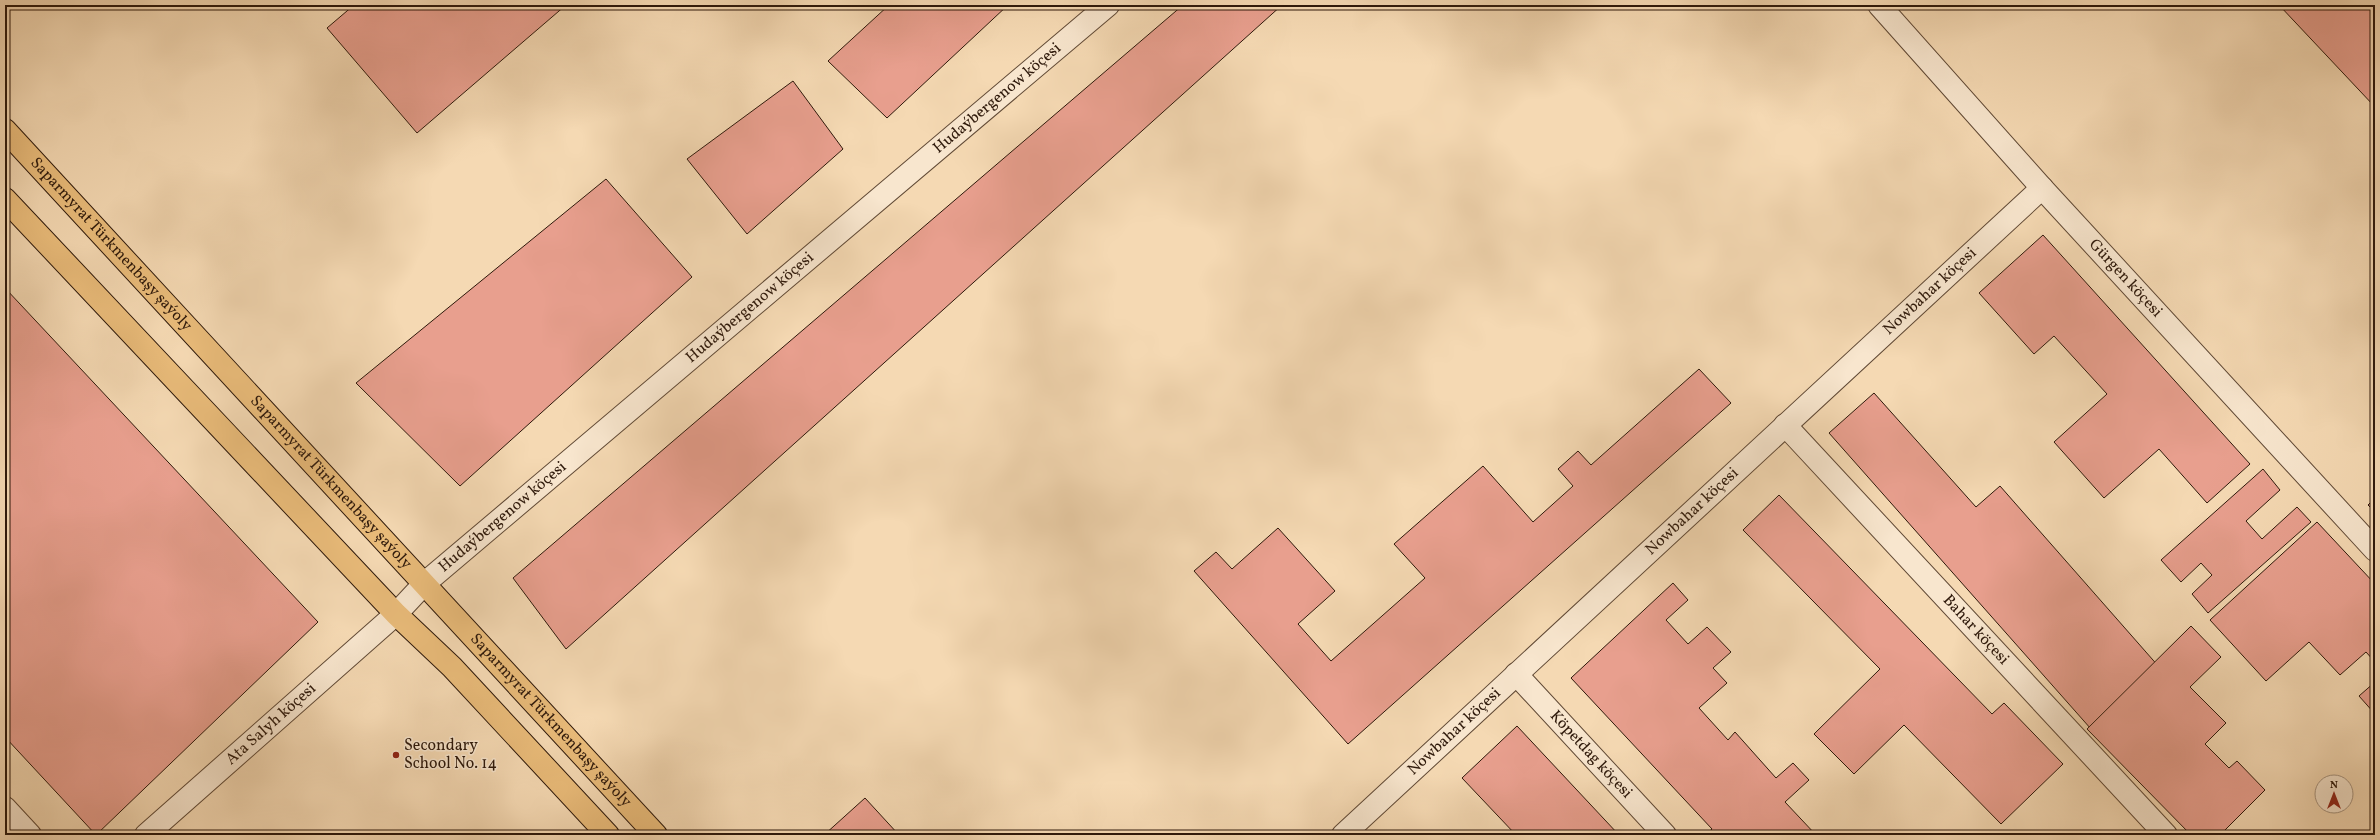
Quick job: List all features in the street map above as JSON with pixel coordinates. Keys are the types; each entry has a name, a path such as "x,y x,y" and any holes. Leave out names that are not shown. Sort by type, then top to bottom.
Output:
{"main road":[{"name":"Saparmyrat Türkmenbaşy şaýoly","path":"5,130 425,583 656,835"},
{"path":"5,199 396,614 452,667 608,835"}],"street":[{"name":"Hudaýbergenow köçesi","path":"396,614 425,583 1108,5"},
{"name":"Gürgen köçesi","path":"1879,5 2042,188 2375,550"},
{"name":"Nowbahar köçesi","path":"1342,835 2042,188"},
{"name":"Bahar köçesi","path":"1785,425 2166,835"},
{"name":"Ata Salyh köçesi","path":"146,835 396,614"},
{"name":"Köpetdag köçesi","path":"1516,674 1665,835"},
{"path":"5,808 30,835"}],"building":[{"path":"354,5 566,5 417,133 327,28"},
{"path":"889,5 1008,5 887,118 828,61"},
{"path":"1183,5 1282,5 566,649 513,578"},
{"path":"2279,5 2375,5 2375,107"},
{"path":"793,81 843,149 747,234 687,159"},
{"path":"606,179 692,277 460,486 356,383"},
{"path":"2043,235 2250,464 2207,503 2159,449 2104,498 2054,442 2107,394 2054,336 2034,354 1979,293"},
{"path":"5,288 318,622 96,835 5,737"},
{"path":"1699,369 1731,403 1348,744 1194,571 1216,552 1232,569 1278,528 1335,591 1298,624 1331,661 1425,578 1394,544 1483,466 1533,522 1573,486 1558,469 1578,451 1591,465"},
{"path":"1874,393 1976,507 2000,486 2160,668 2091,729 1829,433"},
{"path":"2263,469 2280,490 2246,521 2262,539 2297,507 2311,522 2208,613 2192,594 2212,575 2201,563 2181,582 2161,560"},
{"path":"1779,495 1992,714 2004,703 2063,764 2001,824 1904,725 1854,774 1814,734 1880,669 1743,530"},
{"path":"2375,498 2375,512 2368,505"},
{"path":"2317,522 2375,584 2375,662 2366,652 2340,675 2309,642 2266,681 2210,620"},
{"path":"1673,583 1688,600 1666,620 1688,644 1707,627 1731,652 1713,668 1727,683 1699,708 1728,740 1735,732 1776,778 1793,763 1809,780 1785,802 1816,835 1705,835 1712,829 1571,678"},
{"path":"2191,626 2221,657 2190,687 2226,723 2205,744 2229,768 2237,761 2265,790 2220,835 2191,835 2087,729"},
{"path":"2375,682 2375,714 2359,696"},
{"path":"1517,726 1619,835 1516,835 1462,778"},
{"path":"865,798 899,835 824,835"}],"place":[{"name":"Secondary School No. 14","path":"396,755"}]}
